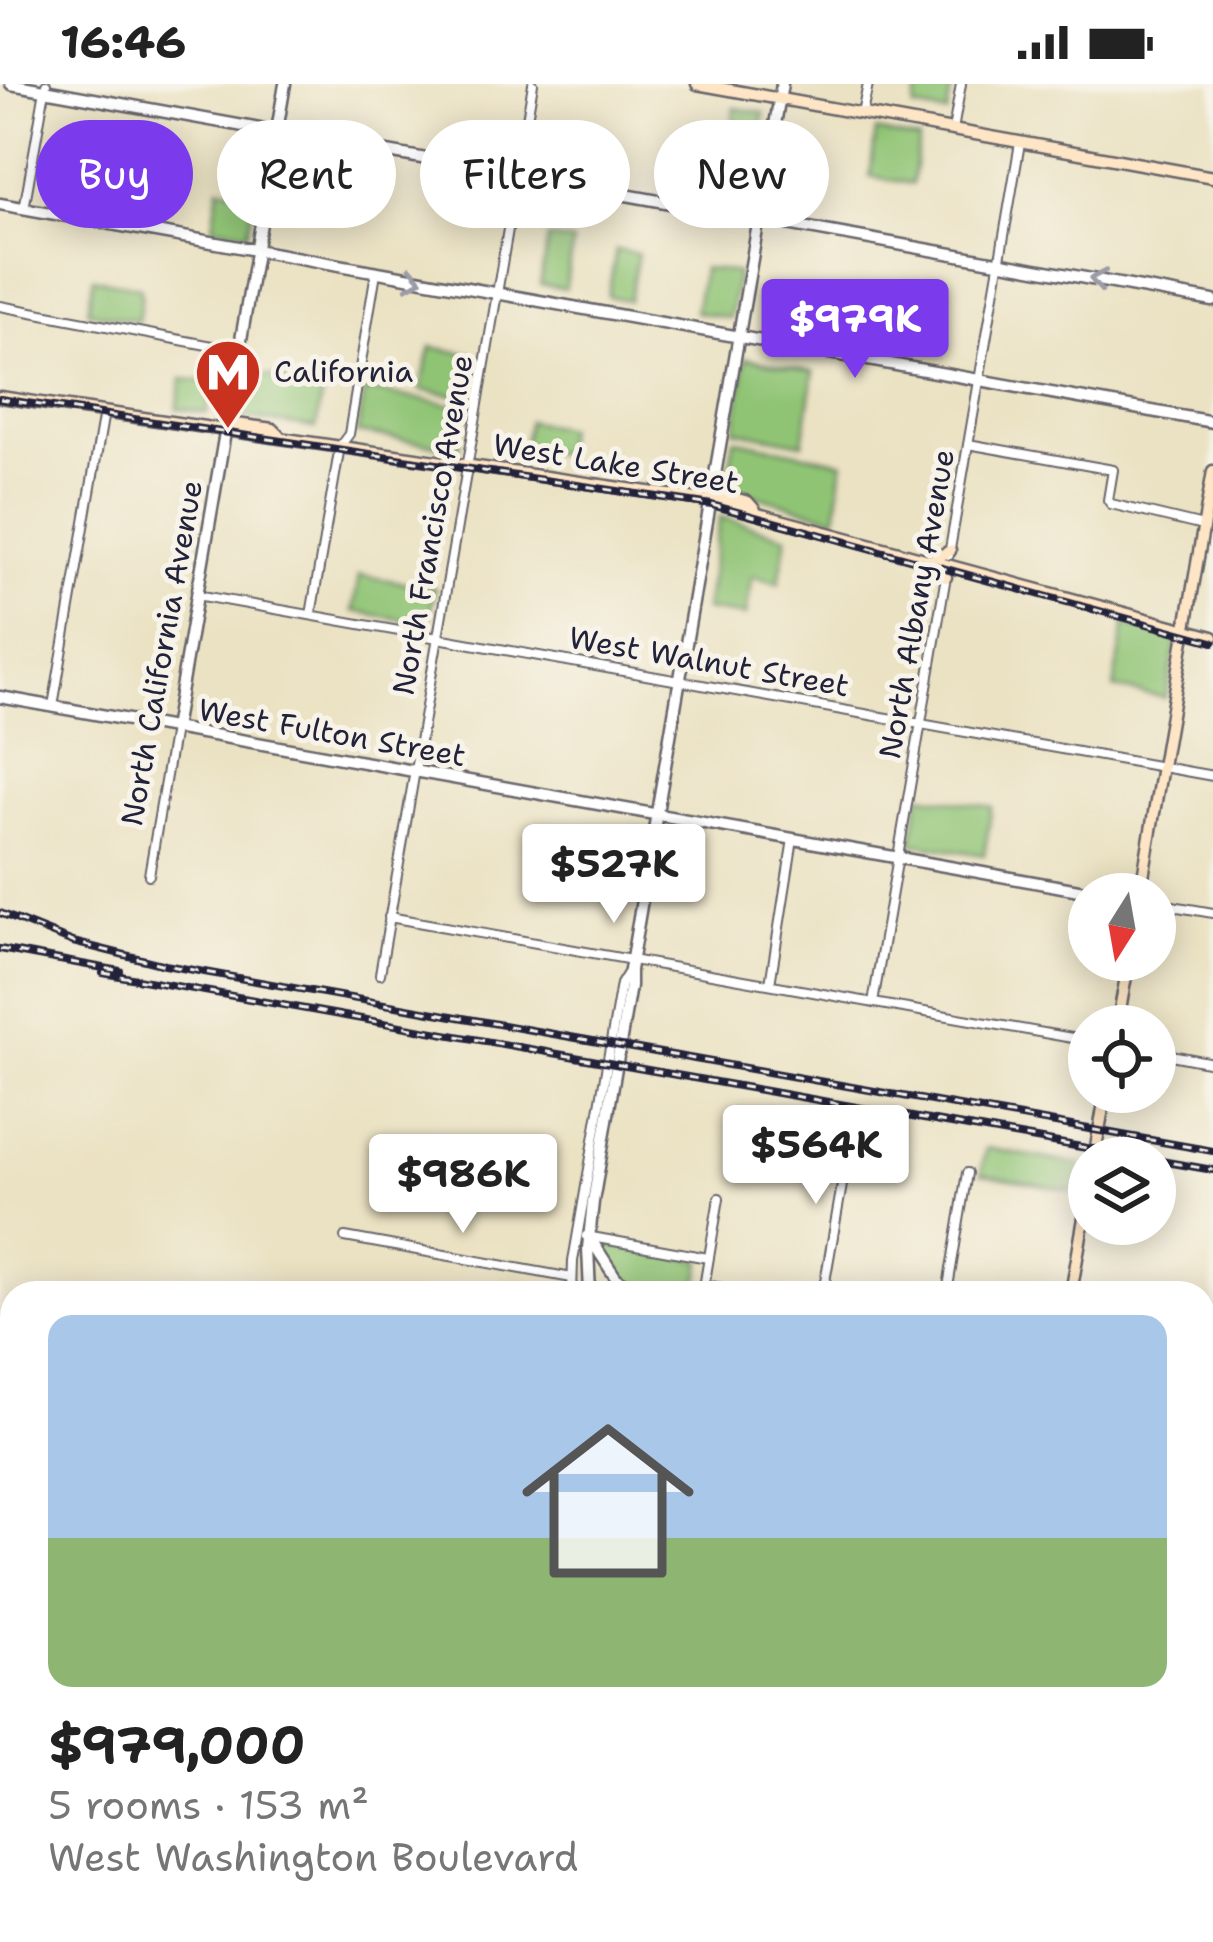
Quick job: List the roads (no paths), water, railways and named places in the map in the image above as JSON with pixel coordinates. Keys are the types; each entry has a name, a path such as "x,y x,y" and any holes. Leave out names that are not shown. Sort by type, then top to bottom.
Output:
{"main road":[{"path":"698,84 1213,177"},
{"name":"West Lake Street","path":"0,397 710,500 1213,638"},
{"path":"1144,873 1213,471"},
{"path":"710,500 748,502 757,512"},
{"path":"1073,1281 1079,1245"}],"street":[{"path":"11,84 217,120"},
{"name":"North California Avenue","path":"279,120 286,84"},
{"name":"North Francisco Avenue","path":"527,120 533,84"},
{"path":"776,120 782,84"},
{"path":"862,114 868,84"},
{"path":"953,130 961,84"},
{"path":"24,208 45,87"},
{"name":"North Albany Avenue","path":"873,1003 1020,142"},
{"path":"0,204 1213,422"},
{"name":"North California Avenue","path":"149,875 261,228"},
{"name":"North Francisco Avenue","path":"380,974 509,228"},
{"path":"345,1237 572,1278 630,986 758,228"},
{"path":"810,228 1213,301"},
{"path":"311,615 376,272"},
{"path":"0,307 239,351"},
{"path":"53,707 104,412"},
{"path":"968,444 1113,470 1111,504 1206,532"},
{"name":"West Walnut Street","path":"196,595 1213,776"},
{"name":"West Fulton Street","path":"0,697 1068,888"},
{"path":"770,985 794,839"},
{"path":"1176,908 1213,914"},
{"path":"389,917 630,965 1068,1037"},
{"path":"1176,1056 1213,1063"},
{"path":"825,1281 851,1128"},
{"path":"949,1281 968,1173"},
{"path":"704,1281 719,1198"},
{"path":"584,1235 708,1258"},
{"path":"584,1235 589,1281"},
{"path":"584,1235 622,1281"}],"railway":[{"path":"0,399 712,505 1213,642"},
{"path":"0,913 73,942 165,965 1213,1151"},
{"path":"0,949 120,971"},
{"path":"103,973 1068,1145"},
{"path":"1176,1164 1213,1170"}],"place":[{"name":"California","path":"228,431"}]}
